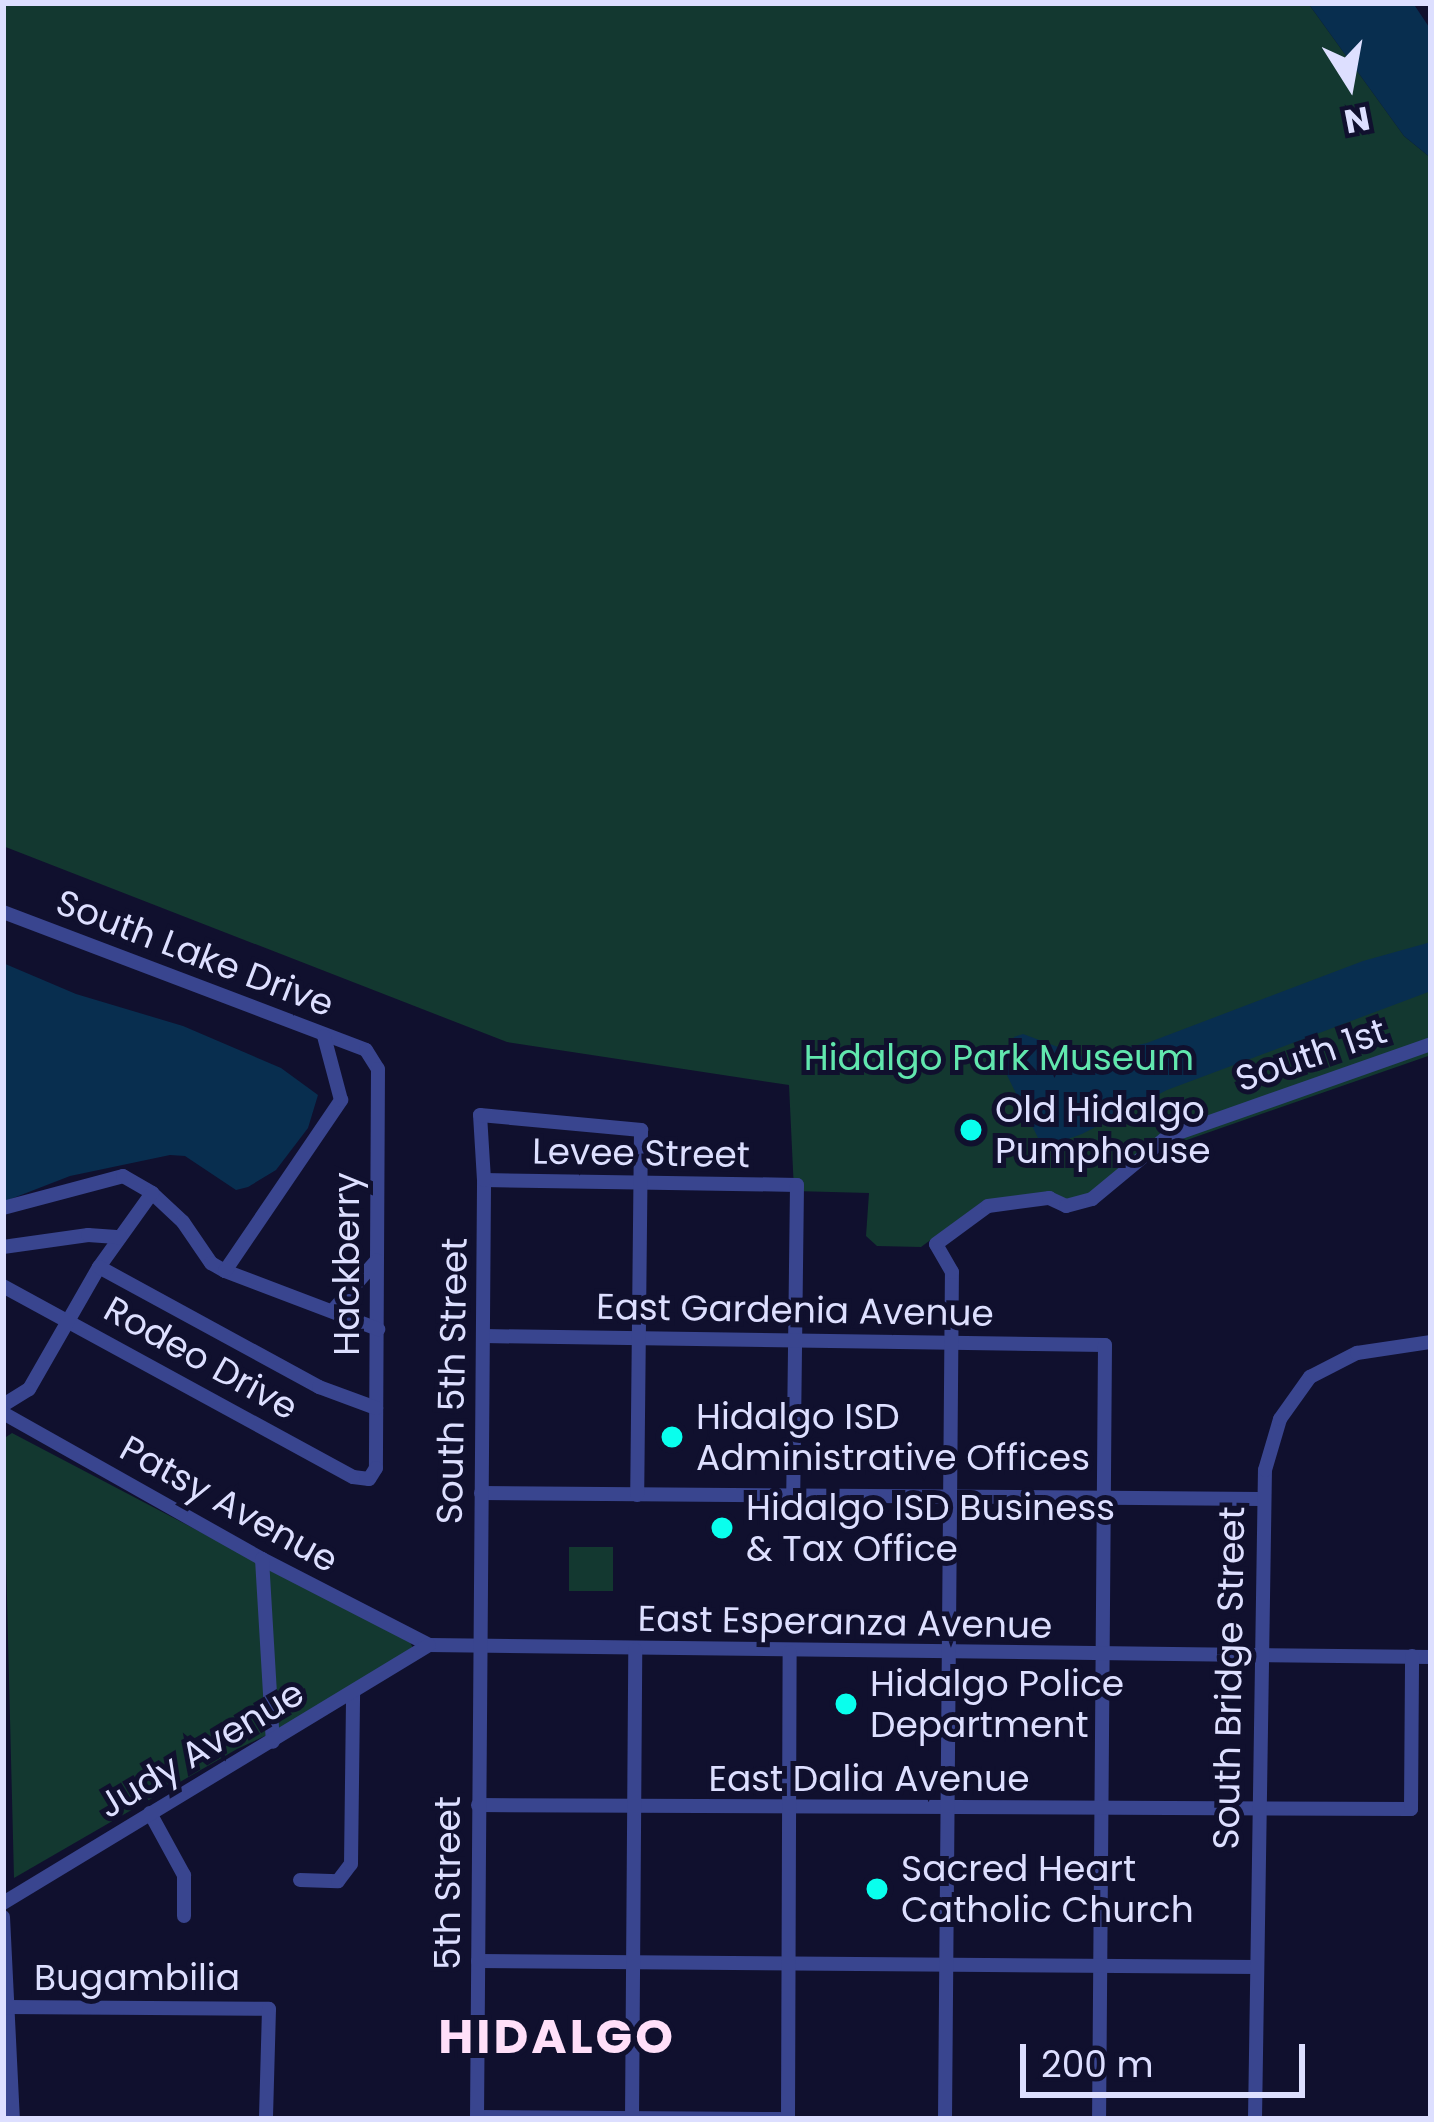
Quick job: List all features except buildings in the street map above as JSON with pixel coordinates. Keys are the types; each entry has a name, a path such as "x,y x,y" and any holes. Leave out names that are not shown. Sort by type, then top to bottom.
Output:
{"street":[{"name":"South Lake Drive","path":"3,912 366,1050"},
{"path":"225,1271 341,1100 323,1036"},
{"name":"South 1st","path":"952,1342 951,1267 936,1244 988,1206 1049,1198 1066,1206 1092,1199 1167,1137 1431,1044"},
{"name":"Hackberry","path":"366,1050 378,1069 376,1468 369,1479"},
{"name":"South 5th Street","path":"479,1648 484,1336 480,1115 641,1130 641,1182"},
{"path":"7,1208 81,1183 123,1176 152,1193 225,1271 378,1329"},
{"name":"Levee Street","path":"484,1180 797,1185 795,1340"},
{"path":"638,1495 641,1182"},
{"path":"3,1409 29,1389 99,1267 152,1193"},
{"path":"3,1246 88,1234 120,1237"},
{"path":"334,1309 377,1260"},
{"path":"99,1267 320,1387 376,1408"},
{"name":"Rodeo Drive","path":"3,1286 352,1477 369,1479"},
{"name":"East Gardenia Avenue","path":"484,1336 1105,1345 1106,1497"},
{"path":"794,1495 795,1340"},
{"path":"945,2119 952,1342"},
{"name":"South Bridge Street","path":"1255,2119 1261,1499 1280,1419 1310,1377 1358,1353 1431,1342"},
{"name":"Patsy Avenue","path":"3,1409 262,1558 429,1645"},
{"path":"481,1493 1261,1499"},
{"path":"1099,2119 1106,1497"},
{"path":"262,1558 273,1742"},
{"name":"East Esperanza Avenue","path":"429,1645 1431,1657"},
{"name":"Judy Avenue","path":"3,1903 429,1645"},
{"name":"5th Street","path":"477,2118 479,1648"},
{"path":"632,2118 635,1650"},
{"path":"477,2118 784,2119 790,1964 790,1652"},
{"name":"East Dalia Avenue","path":"478,1805 1411,1809 1412,1656"},
{"path":"300,1880 338,1881 351,1864 353,1693"},
{"path":"150,1814 184,1875 184,1916"},
{"path":"3,1917 13,2119"},
{"path":"478,1961 1257,1966"},
{"name":"Bugambilia","path":"6,2007 268,2008 266,2119"}],"green space":[{"name":"Hidalgo Park Museum","path":"3,3 1308,3 1404,136 1431,158 1431,1055 1161,1149 1105,1196 1041,1202 986,1199 921,1247 877,1246 866,1236 869,1193 794,1191 789,1085 507,1042 3,846"},
{"path":"12,1433 410,1642 413,1648 295,1722 237,1749 14,1878 3,1439"},
{"path":"569,1547 613,1547 613,1591 569,1591"}],"water":[{"path":"1308,3 1413,3 1431,30 1431,158 1404,136"},
{"path":"1431,942 1431,991 1167,1090 1082,1134 1043,1148 1001,1063 1014,1037 1023,1034 1085,1057 1147,1043 1363,961"},
{"path":"3,963 76,994 183,1026 281,1068 318,1095 308,1128 276,1170 236,1190 185,1156 170,1155 70,1176 3,1202"}],"place":[{"name":"Old Hidalgo Pumphouse","path":"971,1130"},
{"name":"Hidalgo ISD Administrative Offices","path":"672,1437"},
{"name":"Hidalgo ISD Business & Tax Office","path":"722,1528"},
{"name":"Hidalgo Police Department","path":"846,1704"},
{"name":"Sacred Heart Catholic Church","path":"877,1889"}],"district":[{"name":"HIDALGO","path":"557,2037"}]}
